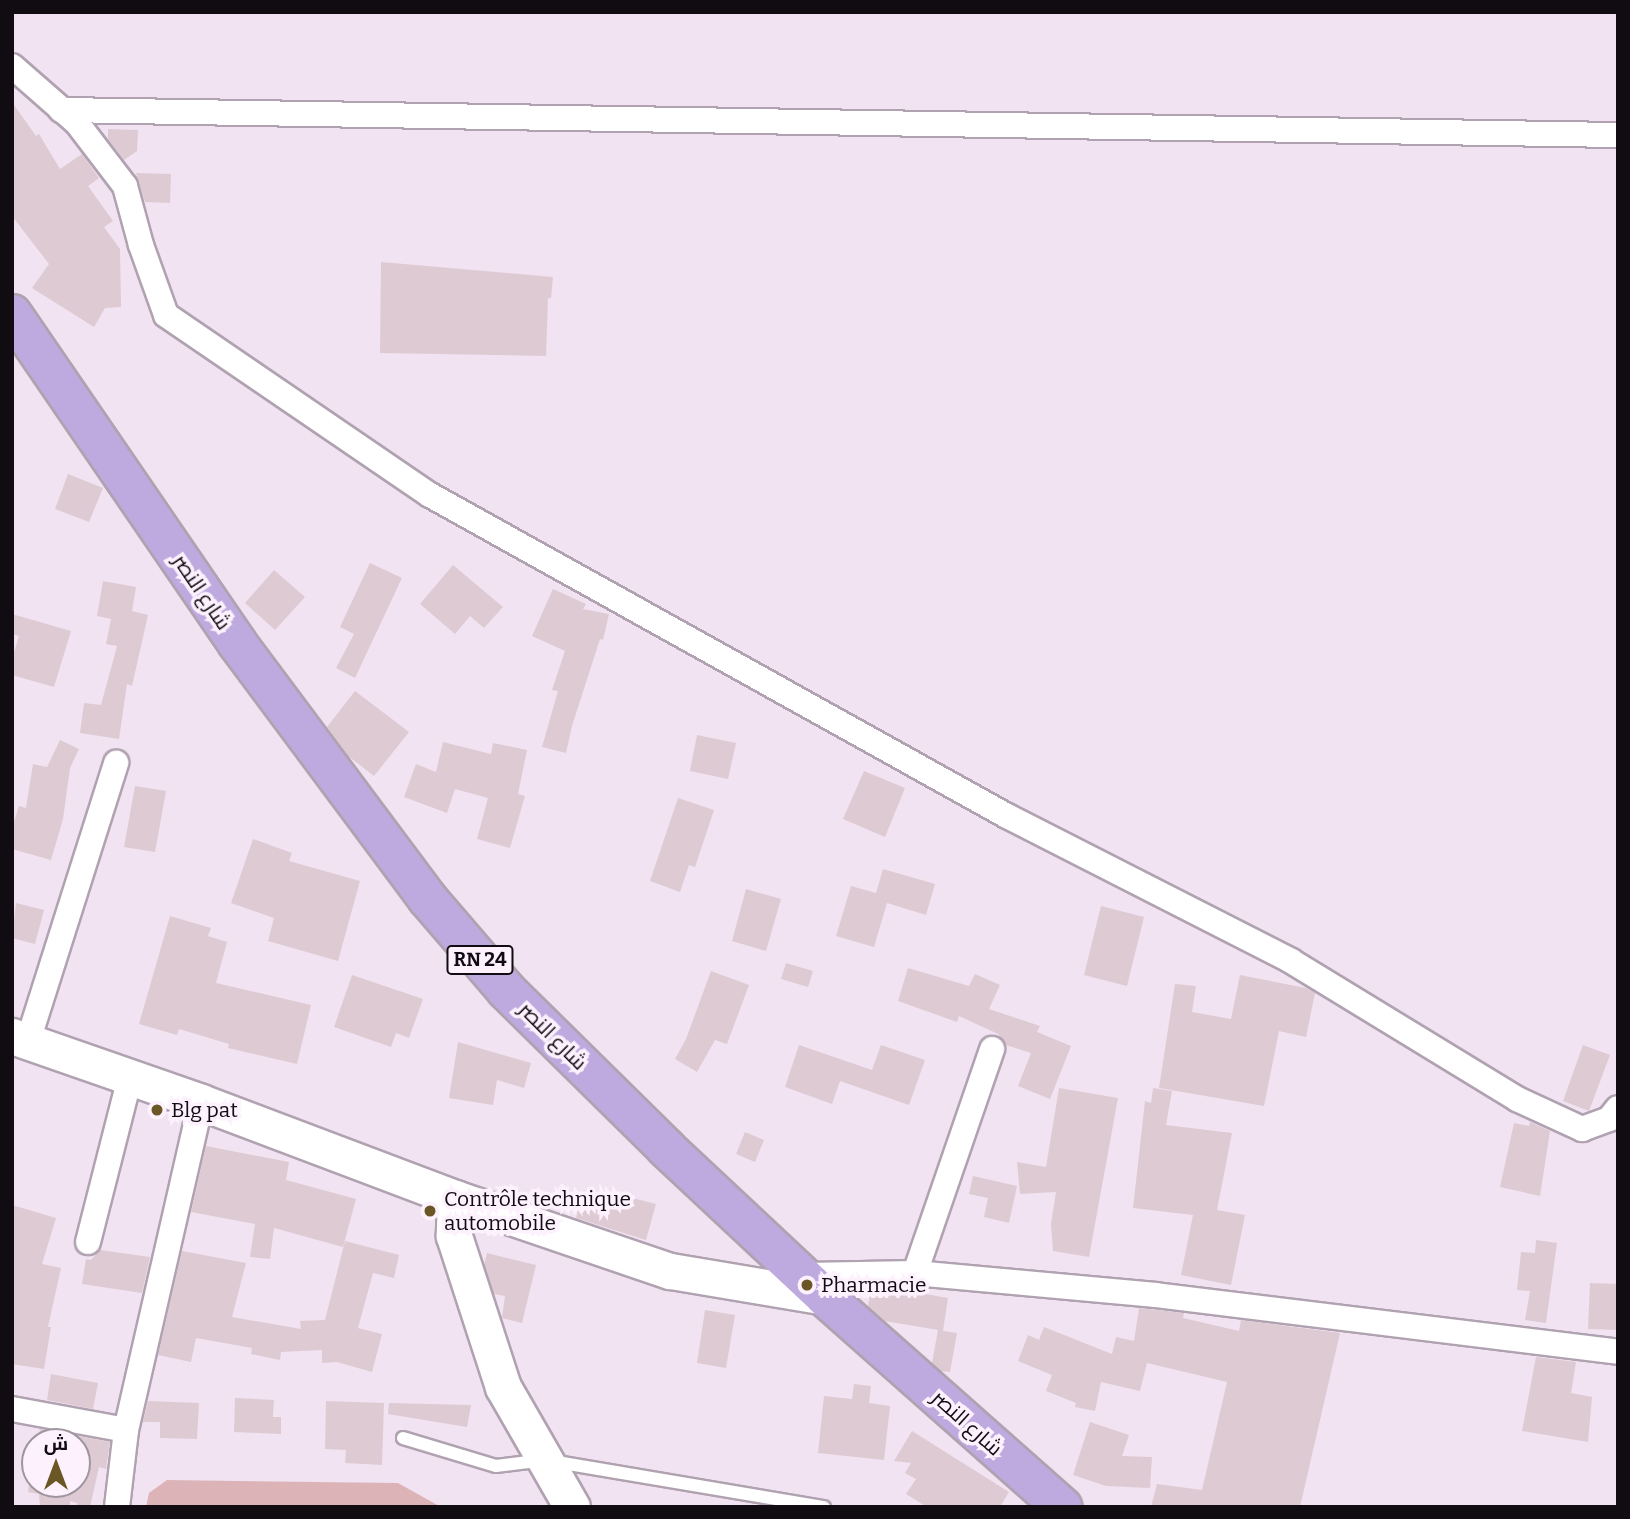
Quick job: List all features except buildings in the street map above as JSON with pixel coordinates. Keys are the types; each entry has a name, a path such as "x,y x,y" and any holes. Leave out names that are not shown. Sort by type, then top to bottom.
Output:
{"main road":[{"name":"شارع النصر","path":"12,314 237,643 426,898 506,990 666,1147 815,1286 1062,1507"}],"street":[{"path":"12,66 78,123 125,186 141,246 166,315 430,495 1007,816 1291,961 1517,1099 1582,1129 1609,1119 1618,1108"},
{"path":"61,110 1618,135"},
{"path":"116,763 20,1039 201,1102 455,1198 670,1270 815,1286 915,1273 1156,1295 1618,1352"},
{"path":"915,1273 992,1049"},
{"path":"88,1242 130,1077"},
{"path":"117,1507 126,1430 201,1102"},
{"path":"455,1198 454,1236 503,1387 572,1507"},
{"path":"12,1409 126,1430"}],"lane":[{"path":"403,1438 496,1466 545,1460 824,1507"}],"shaded area":[{"path":"167,1480 398,1483 441,1507 146,1507 149,1493"}],"place":[{"name":"Blg pat","path":"157,1110"},
{"name":"Contrôle technique automobile","path":"430,1211"},
{"name":"Pharmacie","path":"807,1285"}]}
